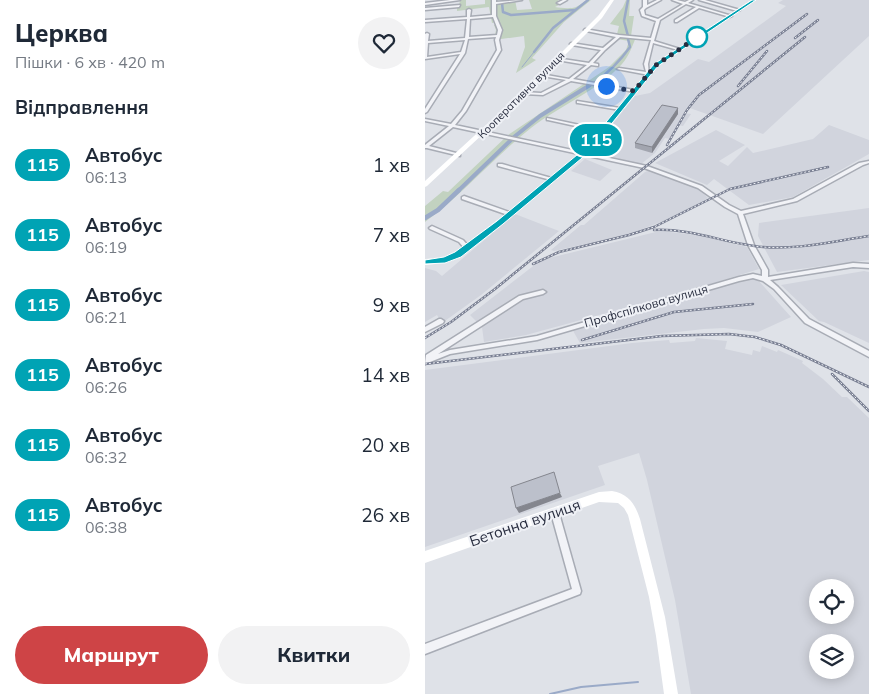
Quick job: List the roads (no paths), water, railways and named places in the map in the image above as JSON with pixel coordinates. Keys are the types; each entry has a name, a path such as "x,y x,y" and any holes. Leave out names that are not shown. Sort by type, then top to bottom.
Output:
{"street":[{"path":"425,4 458,0"},
{"path":"425,146 452,126 464,111 499,50 497,40 500,30 494,16 494,1 519,0"},
{"path":"559,4 565,0"},
{"name":"Кооперативна вулиця","path":"425,185 524,93 600,17 612,0"},
{"path":"645,0 645,7 642,10 645,18 658,20 691,0"},
{"path":"645,7 659,0"},
{"path":"674,0 730,16"},
{"path":"701,0 737,10"},
{"path":"708,10 722,0"},
{"path":"425,262 445,260 467,248 511,214 584,153 660,61 753,0"},
{"path":"425,9 459,6"},
{"path":"676,21 699,7"},
{"path":"425,112 463,53 469,10"},
{"path":"425,21 494,16"},
{"path":"648,74 646,64 658,20"},
{"path":"586,30 652,40 678,50"},
{"path":"427,35 425,58 463,53"},
{"path":"426,42 498,36"},
{"path":"524,93 542,94 570,80 619,36"},
{"path":"572,44 604,49"},
{"path":"557,59 597,65"},
{"path":"619,69 648,74"},
{"path":"542,75 634,91"},
{"path":"578,102 620,110"},
{"path":"548,119 603,131"},
{"path":"425,120 645,167 700,187 727,206 741,212 795,200 861,164 869,162"},
{"path":"425,146 458,155"},
{"path":"500,166 553,179"},
{"path":"464,198 511,214"},
{"path":"741,212 751,245 765,270 765,278 807,321 869,354"},
{"path":"432,228 461,241 467,248"},
{"name":"Профспілкова вулиця","path":"425,360 450,352 537,338 753,276 765,278 853,265 869,266"},
{"path":"425,360 521,297 543,292"},
{"path":"425,330 441,322"},
{"name":"Бетонна вулиця","path":"425,557 605,496 611,496 624,501 632,513 650,577 664,636 671,694"},
{"path":"425,648 577,591 555,513"}],"waterway":[{"path":"534,52 553,28 588,0"},
{"path":"628,0 624,21 628,36"},
{"path":"502,3 503,12 511,15 575,10"},
{"path":"594,83 630,47 628,39"},
{"path":"522,67 534,52"},
{"path":"514,137 540,116 590,85"},
{"path":"458,191 511,140"},
{"path":"425,218 438,210 459,190"},
{"path":"550,694 581,687 638,682"}],"railway":[{"path":"667,145 687,110 699,95 807,14"},
{"path":"795,38 818,20"},
{"path":"425,338 451,322 495,289 805,37"},
{"path":"738,86 767,51"},
{"path":"533,264 559,252 654,227 730,189 828,167"},
{"path":"654,230 682,231 736,243 776,248 869,236"},
{"path":"582,340 674,312 753,304"},
{"path":"425,364 662,336 729,334 755,337 781,345 869,387"},
{"path":"832,374 869,411"}]}
